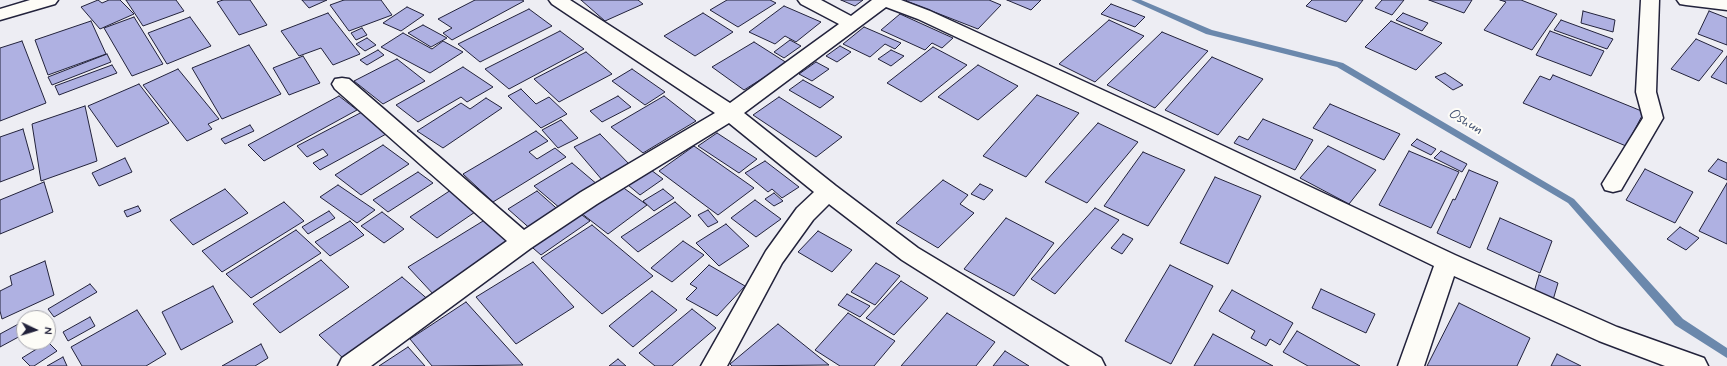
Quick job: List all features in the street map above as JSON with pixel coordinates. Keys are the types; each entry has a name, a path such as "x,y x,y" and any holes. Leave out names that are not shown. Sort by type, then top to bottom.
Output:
{"main road":[{"path":"0,15 49,0"},
{"path":"558,0 730,113 828,192 910,254 1092,366"},
{"path":"807,0 853,24"},
{"path":"351,366 523,242 589,198 730,113 884,0 924,15 1159,124 1447,262 1608,334 1695,366"},
{"path":"1613,184 1652,118 1646,92 1650,0"},
{"path":"1686,0 1727,5"},
{"path":"342,84 523,242"},
{"path":"714,366 774,257 805,214 828,192"},
{"path":"1411,366 1447,262"}],"building":[{"path":"98,0 102,3 109,0 120,0 134,14 100,29 81,7"},
{"path":"126,0 176,0 184,11 143,26"},
{"path":"223,0 250,0 267,25 239,35 217,2"},
{"path":"302,0 327,0 309,8"},
{"path":"344,0 381,0 392,15 349,31 330,5"},
{"path":"475,0 524,1 452,40 443,33 452,28 438,19"},
{"path":"581,0 638,0 643,4 605,21"},
{"path":"727,0 770,0 776,3 738,27 710,10"},
{"path":"841,0 863,0 855,6"},
{"path":"989,0 1001,5 978,29 906,1"},
{"path":"1007,0 1041,0 1031,10"},
{"path":"1312,0 1363,0 1346,22 1306,6"},
{"path":"1382,0 1404,0 1392,15 1375,8"},
{"path":"1429,0 1472,0 1464,13"},
{"path":"1500,0 1521,0 1557,14 1532,50 1484,30 1506,2"},
{"path":"1111,4 1145,17 1135,27 1101,14"},
{"path":"784,6 821,22 796,42 785,36 775,44 749,32"},
{"path":"407,7 424,15 401,31 383,23"},
{"path":"529,9 552,26 480,62 458,44"},
{"path":"1583,11 1615,20 1613,32 1581,23"},
{"path":"1709,11 1727,18 1727,45 1698,34"},
{"path":"328,13 360,54 333,65 321,48 299,56 281,31"},
{"path":"703,13 733,32 695,56 664,36"},
{"path":"1403,13 1428,23 1422,31 1396,20"},
{"path":"900,14 953,38 942,48 932,43 925,50 881,30"},
{"path":"134,17 163,64 132,76 104,28"},
{"path":"190,17 211,46 167,64 148,33"},
{"path":"1109,20 1144,36 1095,82 1059,64"},
{"path":"1561,20 1613,39 1607,49 1554,30"},
{"path":"91,21 106,54 48,75 35,40"},
{"path":"1391,21 1442,43 1416,70 1365,47"},
{"path":"423,25 447,38 431,47 408,33"},
{"path":"864,27 901,43 895,49 885,44 870,57 843,44"},
{"path":"362,28 367,35 356,40 351,33"},
{"path":"560,31 584,49 509,89 485,69"},
{"path":"1550,31 1604,51 1591,76 1536,55"},
{"path":"1162,32 1208,51 1155,108 1107,85"},
{"path":"403,33 432,49 443,41 463,52 430,73 381,47"},
{"path":"367,38 376,45 365,51 356,44"},
{"path":"1696,39 1723,51 1699,81 1671,69"},
{"path":"790,40 801,46 784,58 774,52"},
{"path":"22,41 46,103 0,121 0,48"},
{"path":"754,42 787,63 744,90 712,67"},
{"path":"249,45 281,94 222,119 192,68"},
{"path":"840,46 851,52 837,62 826,56"},
{"path":"933,47 967,65 921,102 887,83"},
{"path":"378,50 384,55 367,65 360,60"},
{"path":"891,50 904,56 891,66 878,59"},
{"path":"586,52 612,74 559,102 534,79"},
{"path":"107,54 111,62 52,85 48,77"},
{"path":"303,56 320,83 289,95 273,68"},
{"path":"1727,56 1727,84 1711,77"},
{"path":"1212,57 1263,79 1218,135 1165,110"},
{"path":"397,59 425,81 383,104 354,81"},
{"path":"816,62 829,69 812,81 799,74"},
{"path":"112,65 117,73 59,95 55,86"},
{"path":"978,65 1018,86 978,120 938,97"},
{"path":"463,67 493,87 467,102 461,97 418,122 396,105"},
{"path":"178,69 219,119 208,124 212,129 187,141 143,85"},
{"path":"632,69 665,92 645,105 612,81"},
{"path":"1445,73 1463,85 1453,90 1435,77"},
{"path":"1553,75 1644,112 1626,146 1523,103 1540,76 1550,80"},
{"path":"803,80 834,97 820,108 789,90"},
{"path":"139,84 169,123 117,147 88,106"},
{"path":"521,89 536,104 549,97 567,114 541,128 508,96"},
{"path":"1037,95 1079,113 1026,177 983,156"},
{"path":"339,96 357,110 264,161 248,145"},
{"path":"618,96 631,107 602,122 590,111"},
{"path":"664,96 696,121 643,153 611,127"},
{"path":"779,97 842,137 816,157 753,115"},
{"path":"486,98 502,108 443,148 417,131 461,103 470,109"},
{"path":"1330,104 1400,134 1384,160 1313,128"},
{"path":"85,106 97,161 41,181 32,124"},
{"path":"364,111 388,133 320,170 313,163 328,155 323,149 307,157 297,146"},
{"path":"1263,119 1313,140 1295,170 1234,143 1239,136 1248,140"},
{"path":"561,120 578,138 558,148 542,130"},
{"path":"1098,123 1138,142 1087,203 1045,182"},
{"path":"250,125 254,131 225,144 221,139"},
{"path":"23,129 34,169 0,182 0,137"},
{"path":"536,131 548,141 529,152 537,159 555,148 566,157 493,202 463,174"},
{"path":"717,133 757,159 739,173 698,146"},
{"path":"600,134 631,166 603,181 574,147"},
{"path":"1417,139 1436,149 1431,155 1411,145"},
{"path":"383,145 409,164 361,195 335,175"},
{"path":"694,146 754,188 718,215 659,171"},
{"path":"1328,146 1376,170 1349,204 1300,178"},
{"path":"1409,151 1459,172 1431,228 1379,205"},
{"path":"1441,151 1467,164 1462,172 1434,158"},
{"path":"1143,152 1185,170 1148,226 1104,206"},
{"path":"125,158 132,172 99,186 92,173"},
{"path":"1718,159 1727,163 1727,180 1708,171"},
{"path":"765,161 799,187 782,198 772,189 768,192 745,173"},
{"path":"572,163 598,185 561,209 534,186"},
{"path":"1645,169 1693,192 1675,223 1626,200"},
{"path":"651,170 663,179 640,195 628,185"},
{"path":"1469,170 1498,182 1470,248 1437,233"},
{"path":"418,172 433,183 388,212 373,200"},
{"path":"1215,177 1261,196 1228,264 1180,243"},
{"path":"943,180 968,195 960,204 974,213 938,248 896,223"},
{"path":"44,182 53,212 0,234 0,200"},
{"path":"1727,183 1727,244 1699,231"},
{"path":"980,184 993,190 984,200 971,194"},
{"path":"338,185 375,210 357,223 320,197"},
{"path":"621,186 647,205 608,234 581,213"},
{"path":"225,189 248,213 193,245 170,220"},
{"path":"663,189 674,198 654,211 643,201"},
{"path":"451,190 478,210 437,238 410,217"},
{"path":"537,191 563,214 534,232 508,209"},
{"path":"774,193 783,201 774,206 765,199"},
{"path":"755,200 781,219 756,237 731,218"},
{"path":"284,202 304,221 222,272 202,251"},
{"path":"675,202 691,216 638,252 621,237"},
{"path":"138,206 141,211 127,217 124,211"},
{"path":"1095,208 1119,220 1055,294 1031,279"},
{"path":"574,209 590,221 541,255 526,242"},
{"path":"708,210 718,222 708,227 698,215"},
{"path":"329,211 335,218 308,234 302,227"},
{"path":"382,212 404,229 384,243 361,226"},
{"path":"488,218 516,245 435,296 408,267"},
{"path":"1006,218 1054,243 1014,296 964,269"},
{"path":"1500,218 1552,241 1540,273 1487,249"},
{"path":"350,221 364,235 330,256 315,242"},
{"path":"726,224 749,246 719,266 696,243"},
{"path":"592,225 653,276 602,314 541,258"},
{"path":"1680,227 1699,238 1686,250 1667,239"},
{"path":"296,230 321,253 251,298 226,274"},
{"path":"818,231 852,250 832,272 798,252"},
{"path":"1123,234 1133,239 1122,254 1111,248"},
{"path":"683,241 704,255 672,282 651,268"},
{"path":"321,260 349,287 280,333 253,304"},
{"path":"45,261 54,295 22,310 16,310 16,313 2,319 0,311 0,291 12,285 10,276"},
{"path":"533,262 574,307 516,344 476,297"},
{"path":"876,263 900,276 875,305 851,292"},
{"path":"709,265 745,286 717,316 686,299 697,288 690,284"},
{"path":"1170,265 1213,286 1171,364 1125,341"},
{"path":"1539,275 1558,283 1553,300 1534,292"},
{"path":"402,277 431,302 348,363 319,335"},
{"path":"901,281 928,298 894,335 866,318"},
{"path":"90,284 97,292 56,316 56,310 48,309"},
{"path":"213,286 233,322 181,350 162,312"},
{"path":"1321,289 1375,314 1366,333 1312,308"},
{"path":"1232,290 1293,323 1280,345 1270,339 1266,346 1251,338 1255,331 1219,311"},
{"path":"652,291 677,310 633,347 609,326"},
{"path":"847,294 870,306 860,317 838,305"},
{"path":"466,302 523,365 432,366 410,339"},
{"path":"1459,303 1530,338 1517,366 1427,366"},
{"path":"692,309 716,328 672,366 655,366 639,353"},
{"path":"137,310 166,354 146,366 82,366 71,347"},
{"path":"848,313 895,341 874,366 840,366 815,350"},
{"path":"947,313 995,342 976,366 901,366"},
{"path":"90,317 95,326 68,341 63,332"},
{"path":"778,324 829,365 732,366 730,364"},
{"path":"16,325 16,338 0,347 0,334"},
{"path":"1297,331 1360,366 1308,366 1283,352"},
{"path":"1213,334 1273,366 1194,366"},
{"path":"261,344 268,358 255,366 222,366"},
{"path":"408,347 425,366 379,366"},
{"path":"35,350 57,351 34,366 30,366 22,358"},
{"path":"1005,351 1029,366 993,366"},
{"path":"1557,354 1581,366 1551,366"},
{"path":"63,357 67,366 47,366"},
{"path":"618,359 626,366 609,366"}],"waterway":[{"name":"Oshun","path":"1135,0 1209,32 1340,65 1571,201 1679,322 1727,354"}]}
